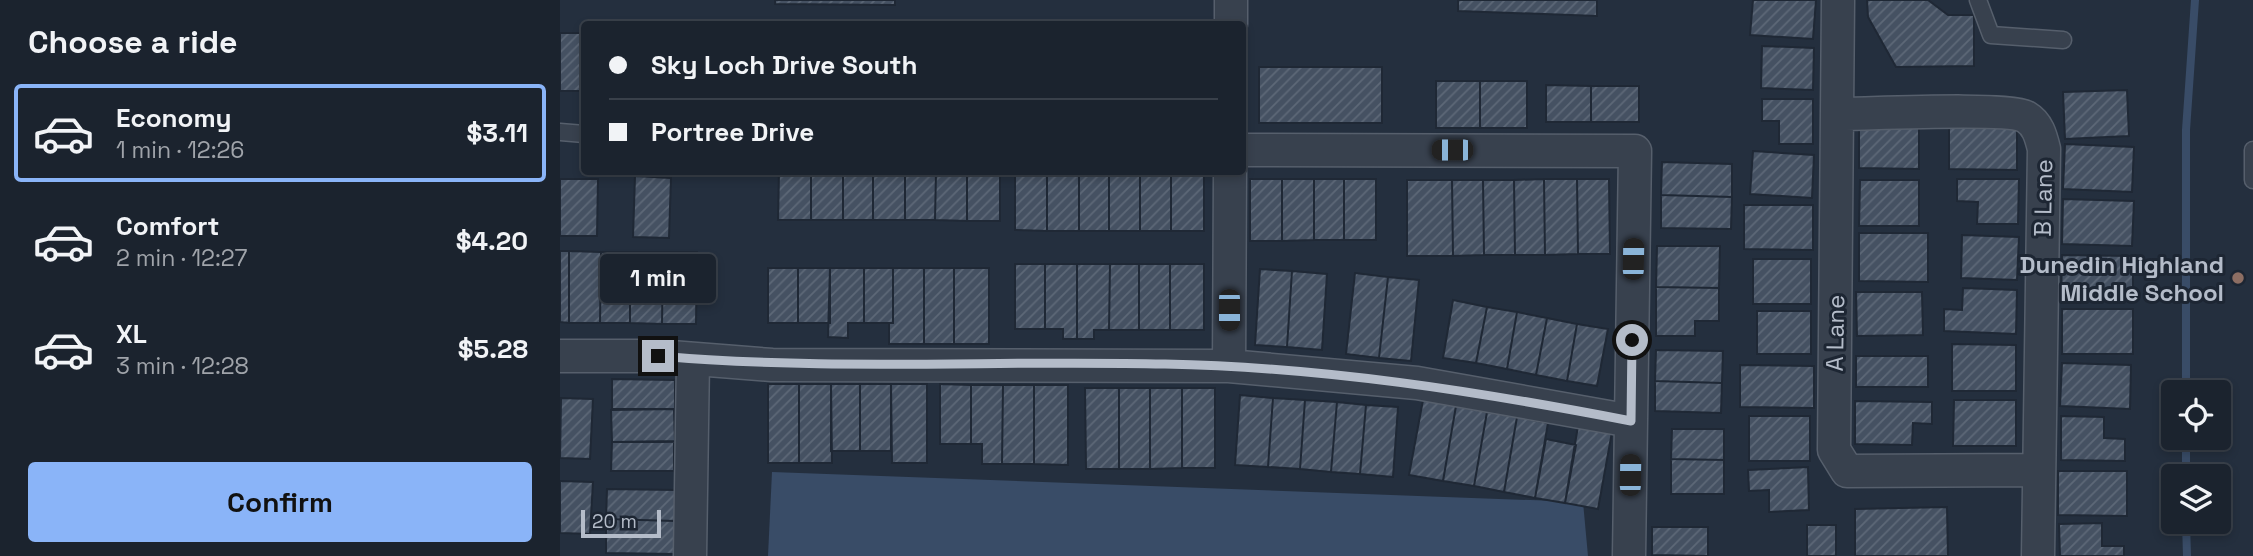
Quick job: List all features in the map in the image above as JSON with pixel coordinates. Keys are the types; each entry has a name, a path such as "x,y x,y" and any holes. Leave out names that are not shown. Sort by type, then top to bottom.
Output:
{"street":[{"path":"1231,0 1231,21"},
{"name":"A Lane","path":"1839,0 1833,450 1847,471 2039,470"},
{"name":"B Lane","path":"1839,114 1994,113 2025,116 2039,130 2044,149 2038,556"},
{"path":"1246,150 1634,151 1629,556"},
{"path":"1228,366 1230,175"},
{"path":"560,356 693,359 772,365 1228,366 1417,383 1631,421"},
{"path":"690,556 693,359"}],"lane":[{"path":"1978,0 1990,35 2063,40"},
{"path":"560,132 581,134"},
{"path":"2253,150 2253,180"}],"water":[{"path":"772,472 1583,502 1588,556 768,556"}],"building":[{"path":"775,0 895,0 895,5 775,4"},
{"path":"1458,0 1597,0 1597,16 1458,11"},
{"path":"1753,0 1816,0 1813,39 1750,35"},
{"path":"1867,0 1928,0 1948,15 1974,15 1974,66 1896,67 1868,17"},
{"path":"560,33 581,33 581,91 560,91"},
{"path":"1762,46 1814,48 1813,90 1761,88"},
{"path":"1259,67 1382,67 1382,123 1259,123"},
{"path":"1436,81 1480,81 1480,128 1436,128"},
{"path":"1480,81 1527,81 1527,128 1480,128"},
{"path":"1546,85 1591,86 1591,122 1546,122"},
{"path":"1591,86 1639,86 1639,122 1591,122"},
{"path":"2127,90 2129,136 2065,139 2063,92"},
{"path":"1762,99 1813,99 1813,144 1779,144 1779,121 1762,121"},
{"path":"1949,123 2017,123 2017,170 1949,169"},
{"path":"1859,124 1919,124 1919,169 1859,168"},
{"path":"2065,144 2134,147 2132,192 2063,189"},
{"path":"1753,151 1814,155 1812,198 1750,194"},
{"path":"1662,162 1732,164 1732,197 1661,195"},
{"path":"779,175 811,175 811,220 778,220"},
{"path":"811,175 843,175 843,220 811,220"},
{"path":"843,175 873,175 873,220 843,220"},
{"path":"873,175 905,175 905,220 873,220"},
{"path":"905,175 936,175 935,220 905,220"},
{"path":"936,175 967,175 967,221 935,220"},
{"path":"967,175 1000,175 1000,221 967,221"},
{"path":"1015,175 1047,175 1047,231 1015,230"},
{"path":"1047,175 1079,175 1079,231 1047,231"},
{"path":"1079,175 1109,175 1109,231 1079,231"},
{"path":"1109,175 1140,175 1140,231 1109,231"},
{"path":"1140,175 1171,175 1171,231 1140,231"},
{"path":"1171,175 1204,175 1204,231 1171,231"},
{"path":"635,176 671,178 669,238 633,237"},
{"path":"560,179 598,179 597,236 560,236"},
{"path":"1250,179 1282,179 1282,241 1250,241"},
{"path":"1282,179 1314,179 1314,240 1282,241"},
{"path":"1314,179 1344,179 1344,240 1314,240"},
{"path":"1344,179 1376,179 1376,240 1344,240"},
{"path":"1544,179 1577,179 1578,254 1545,255"},
{"path":"1544,179 1545,255 1515,255 1514,180"},
{"path":"1577,179 1609,179 1610,254 1578,254"},
{"path":"1957,179 2019,179 2018,224 1977,224 1978,202 1957,201"},
{"path":"1407,180 1452,180 1453,256 1407,256"},
{"path":"1452,180 1483,180 1484,255 1453,256"},
{"path":"1483,180 1514,180 1515,255 1484,255"},
{"path":"1860,180 1919,180 1919,226 1859,226"},
{"path":"1661,195 1732,197 1731,229 1661,228"},
{"path":"2063,199 2134,201 2132,246 2062,244"},
{"path":"1744,205 1813,205 1813,250 1744,249"},
{"path":"1859,233 1928,233 1928,282 1859,281"},
{"path":"1962,235 2019,237 2017,280 1961,278"},
{"path":"1657,246 1720,246 1719,288 1656,287"},
{"path":"560,251 569,251 569,323 560,322"},
{"path":"569,251 601,252 600,323 569,323"},
{"path":"601,252 630,252 630,323 600,323"},
{"path":"630,252 663,252 662,324 630,323"},
{"path":"663,252 697,252 696,324 662,324"},
{"path":"2062,255 2133,256 2133,301 2061,300"},
{"path":"1753,259 1811,259 1811,304 1753,304"},
{"path":"1015,264 1045,264 1045,329 1015,329"},
{"path":"1045,264 1077,264 1077,339 1063,339 1063,329 1045,329"},
{"path":"1077,264 1110,264 1109,330 1094,330 1094,339 1077,339"},
{"path":"1110,264 1139,264 1139,330 1109,330"},
{"path":"1139,264 1170,264 1170,330 1139,330"},
{"path":"1170,264 1204,264 1204,330 1170,330"},
{"path":"768,268 798,268 798,323 768,323"},
{"path":"798,268 830,268 830,323 798,323"},
{"path":"830,268 864,268 864,323 848,323 848,338 828,337"},
{"path":"864,268 893,268 893,323 864,323"},
{"path":"893,268 924,268 924,344 889,344 889,323 893,323"},
{"path":"924,268 954,268 954,344 924,344"},
{"path":"954,268 989,268 989,344 954,344"},
{"path":"1260,269 1292,271 1287,347 1255,345"},
{"path":"1292,271 1327,274 1322,350 1287,347"},
{"path":"1355,273 1388,277 1379,358 1346,354"},
{"path":"1388,277 1419,280 1411,361 1379,358"},
{"path":"1656,287 1719,288 1719,321 1695,321 1695,336 1656,336"},
{"path":"1963,288 2017,290 2016,334 1944,331 1944,309 1962,310"},
{"path":"1856,292 1922,292 1923,335 1857,336"},
{"path":"1453,300 1487,307 1476,363 1443,358"},
{"path":"1487,307 1517,312 1507,369 1476,363"},
{"path":"2062,309 2133,309 2133,354 2062,354"},
{"path":"1757,311 1811,311 1811,354 1757,354"},
{"path":"1517,312 1547,318 1536,375 1507,369"},
{"path":"1547,318 1577,324 1567,381 1536,375"},
{"path":"1577,324 1608,329 1597,386 1567,381"},
{"path":"1952,344 2016,345 2016,391 1952,391"},
{"path":"1656,350 1723,351 1722,383 1655,381"},
{"path":"1856,356 1928,356 1928,387 1856,387"},
{"path":"2062,363 2131,365 2130,409 2060,406"},
{"path":"1740,365 1814,366 1814,408 1740,407"},
{"path":"612,379 675,380 675,409 612,409"},
{"path":"1655,381 1722,383 1721,413 1655,411"},
{"path":"768,384 799,384 799,463 768,463"},
{"path":"799,384 831,384 832,463 799,463"},
{"path":"831,384 860,384 860,451 831,451"},
{"path":"860,384 891,384 891,451 860,451"},
{"path":"891,384 927,384 927,463 892,463"},
{"path":"940,384 971,385 971,444 940,444"},
{"path":"971,385 1003,385 1002,464 982,464 982,444 971,444"},
{"path":"1003,385 1034,385 1034,464 1002,464"},
{"path":"1034,385 1068,385 1068,465 1034,464"},
{"path":"1085,388 1119,388 1119,469 1086,469"},
{"path":"1119,388 1150,388 1150,469 1119,469"},
{"path":"1150,388 1182,388 1182,468 1150,469"},
{"path":"1182,388 1215,388 1215,468 1182,468"},
{"path":"1240,395 1273,398 1268,467 1235,465"},
{"path":"561,398 593,399 590,459 560,458"},
{"path":"1273,398 1305,400 1300,469 1268,467"},
{"path":"1305,400 1337,402 1331,472 1300,469"},
{"path":"1423,400 1456,406 1443,481 1409,475"},
{"path":"1954,400 2016,400 2016,446 1953,446"},
{"path":"1855,401 1932,402 1932,424 1913,423 1912,445 1855,444"},
{"path":"1337,402 1366,405 1360,474 1331,472"},
{"path":"1366,405 1398,407 1393,477 1360,474"},
{"path":"1456,406 1487,412 1474,486 1443,481"},
{"path":"674,409 675,441 612,442 611,410"},
{"path":"1487,412 1517,417 1504,492 1474,486"},
{"path":"1749,416 1810,416 1810,461 1749,461"},
{"path":"2061,416 2104,417 2104,438 2125,439 2125,461 2061,460"},
{"path":"1517,417 1548,423 1535,498 1504,492"},
{"path":"1578,426 1612,432 1598,509 1565,503"},
{"path":"1672,429 1724,429 1724,460 1671,459"},
{"path":"1546,439 1576,445 1565,503 1535,498"},
{"path":"612,442 674,442 674,471 611,471"},
{"path":"1671,459 1724,460 1724,494 1671,494"},
{"path":"1808,467 1809,510 1769,512 1769,490 1749,491 1748,470"},
{"path":"2058,471 2127,471 2127,516 2058,515"},
{"path":"560,481 593,482 590,534 560,533"},
{"path":"607,489 676,490 675,521 606,519"},
{"path":"1947,507 1948,556 1855,556 1855,509"},
{"path":"606,519 675,521 675,554 606,553"},
{"path":"2102,523 2102,546 2124,546 2124,556 2060,556 2059,524"},
{"path":"1807,525 1836,525 1836,556 1807,556"},
{"path":"1652,527 1708,527 1708,556 1652,555"}],"waterway":[{"path":"2186,380 2186,130 2195,0"},
{"path":"2186,450 2186,464"},
{"path":"2186,534 2187,556"}],"place":[{"name":"Dunedin Highland Middle School","path":"2238,278"}],"route":[{"path":"658,356 772,365 1163,363 1304,371 1498,395 1631,421 1632,340"}]}
